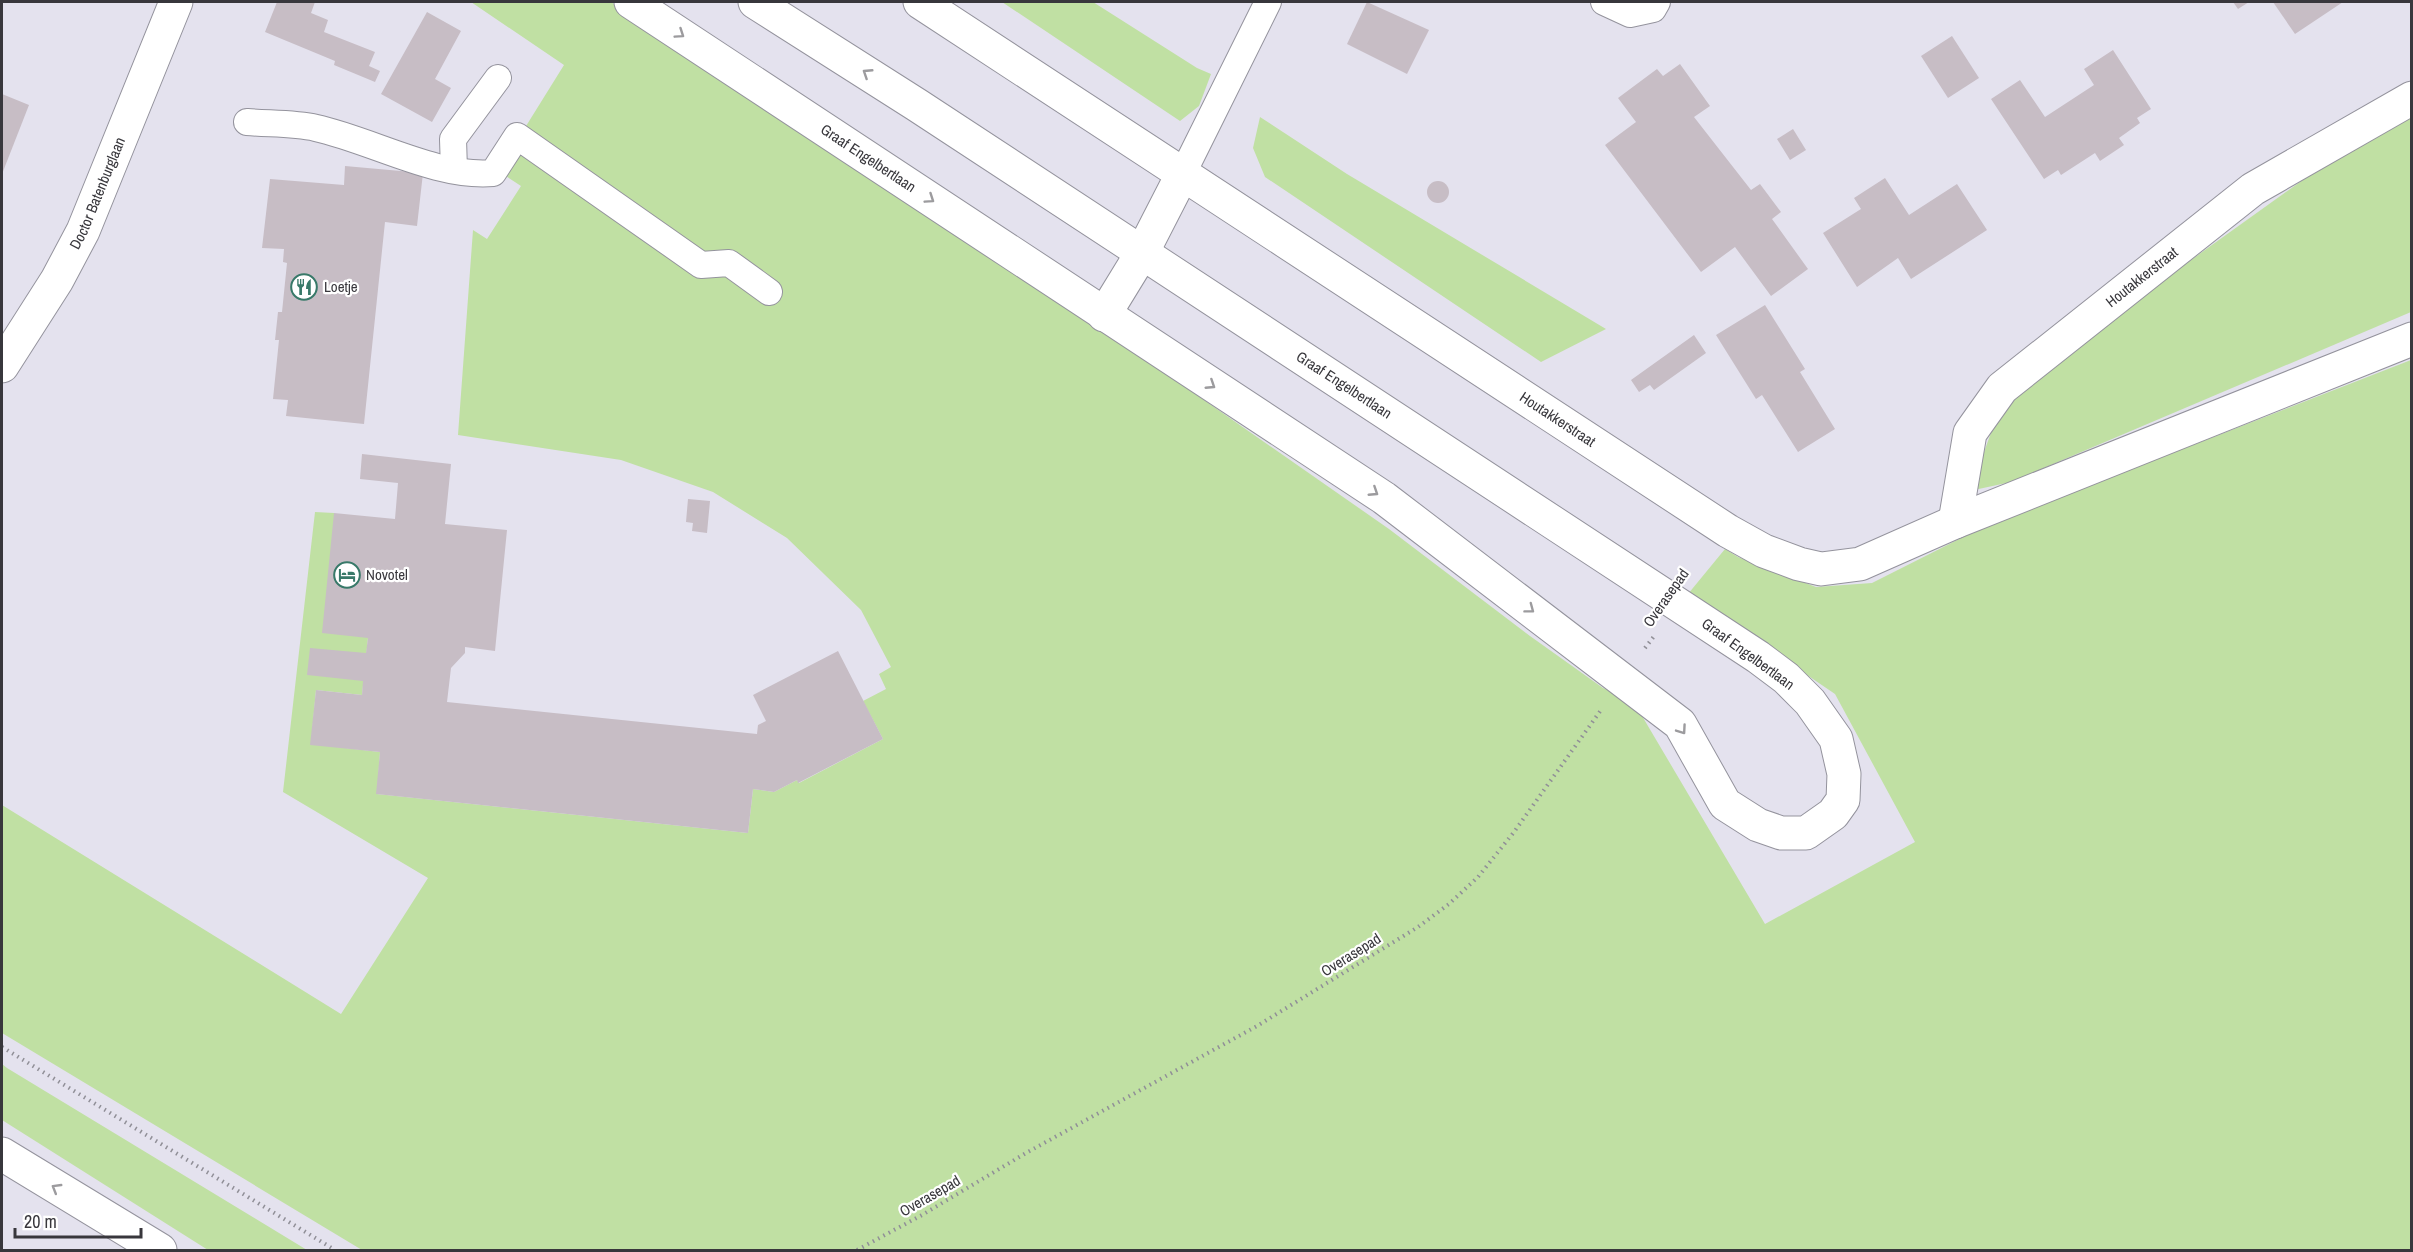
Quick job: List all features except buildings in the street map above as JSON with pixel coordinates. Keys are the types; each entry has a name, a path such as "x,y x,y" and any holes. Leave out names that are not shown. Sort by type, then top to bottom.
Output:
{"street":[{"name":"Graaf Engelbertlaan","path":"631,2 1384,498 1680,724 1725,804 1758,825 1781,833 1806,833 1839,807 1844,800 1844,774 1836,739 1810,702 1786,678 1758,657 755,2"},
{"path":"920,2 1183,173 1142,253 1104,315"},
{"name":"Doctor Batenburglaan","path":"2,366 57,280 83,231 180,10"},
{"name":"Houtakkerstraat","path":"1955,522 1970,433 2002,388 2253,189 2412,98"},
{"name":"Houtakkerstraat","path":"1183,173 1708,518 1764,551 1799,564 1821,568 1860,564 1955,522 2412,339"},
{"path":"2,1154 160,1251"}],"lane":[{"path":"1183,173 1268,2"},
{"path":"1604,2 1630,14 1653,9 1657,2"},
{"path":"454,170 453,139 498,78"},
{"path":"247,122 315,128 454,170 478,175 493,173 517,136 701,265 729,263 770,292"}],"path":[{"name":"Overasepad","path":"857,1251 1026,1153 1257,1026 1349,972 1449,904 1478,877 1514,832 1677,604"},
{"path":"2,1047 335,1251"}],"green space":[{"path":"471,2 611,2 979,243 1389,529 1603,688 1632,699 1765,924 1915,842 1835,694 1688,594 1725,549 1738,557 1816,587 1872,583 1985,526 2411,360 2411,1250 362,1250 2,1033 2,805 341,1014 428,878 283,792 315,512 334,513 368,638 362,695 316,690 311,744 380,752 377,794 748,833 753,789 774,792 797,780 799,783 883,739 863,701 886,689 879,674 891,667 861,610 787,538 713,492 621,460 458,435 473,230 487,239 521,186 498,171 564,65"},
{"path":"1002,2 1093,2 1197,68 1211,74 1199,106 1180,121"},
{"path":"2411,114 2411,312 2011,482 1974,490 1980,463 2000,408 2177,270 2342,152"},
{"path":"1260,117 1347,174 1606,329 1541,362 1265,177 1253,148"},
{"path":"2,1064 307,1250 208,1250 2,1120"}],"place":[{"name":"Loetje","path":"304,287"},
{"name":"Novotel","path":"347,575"}]}
